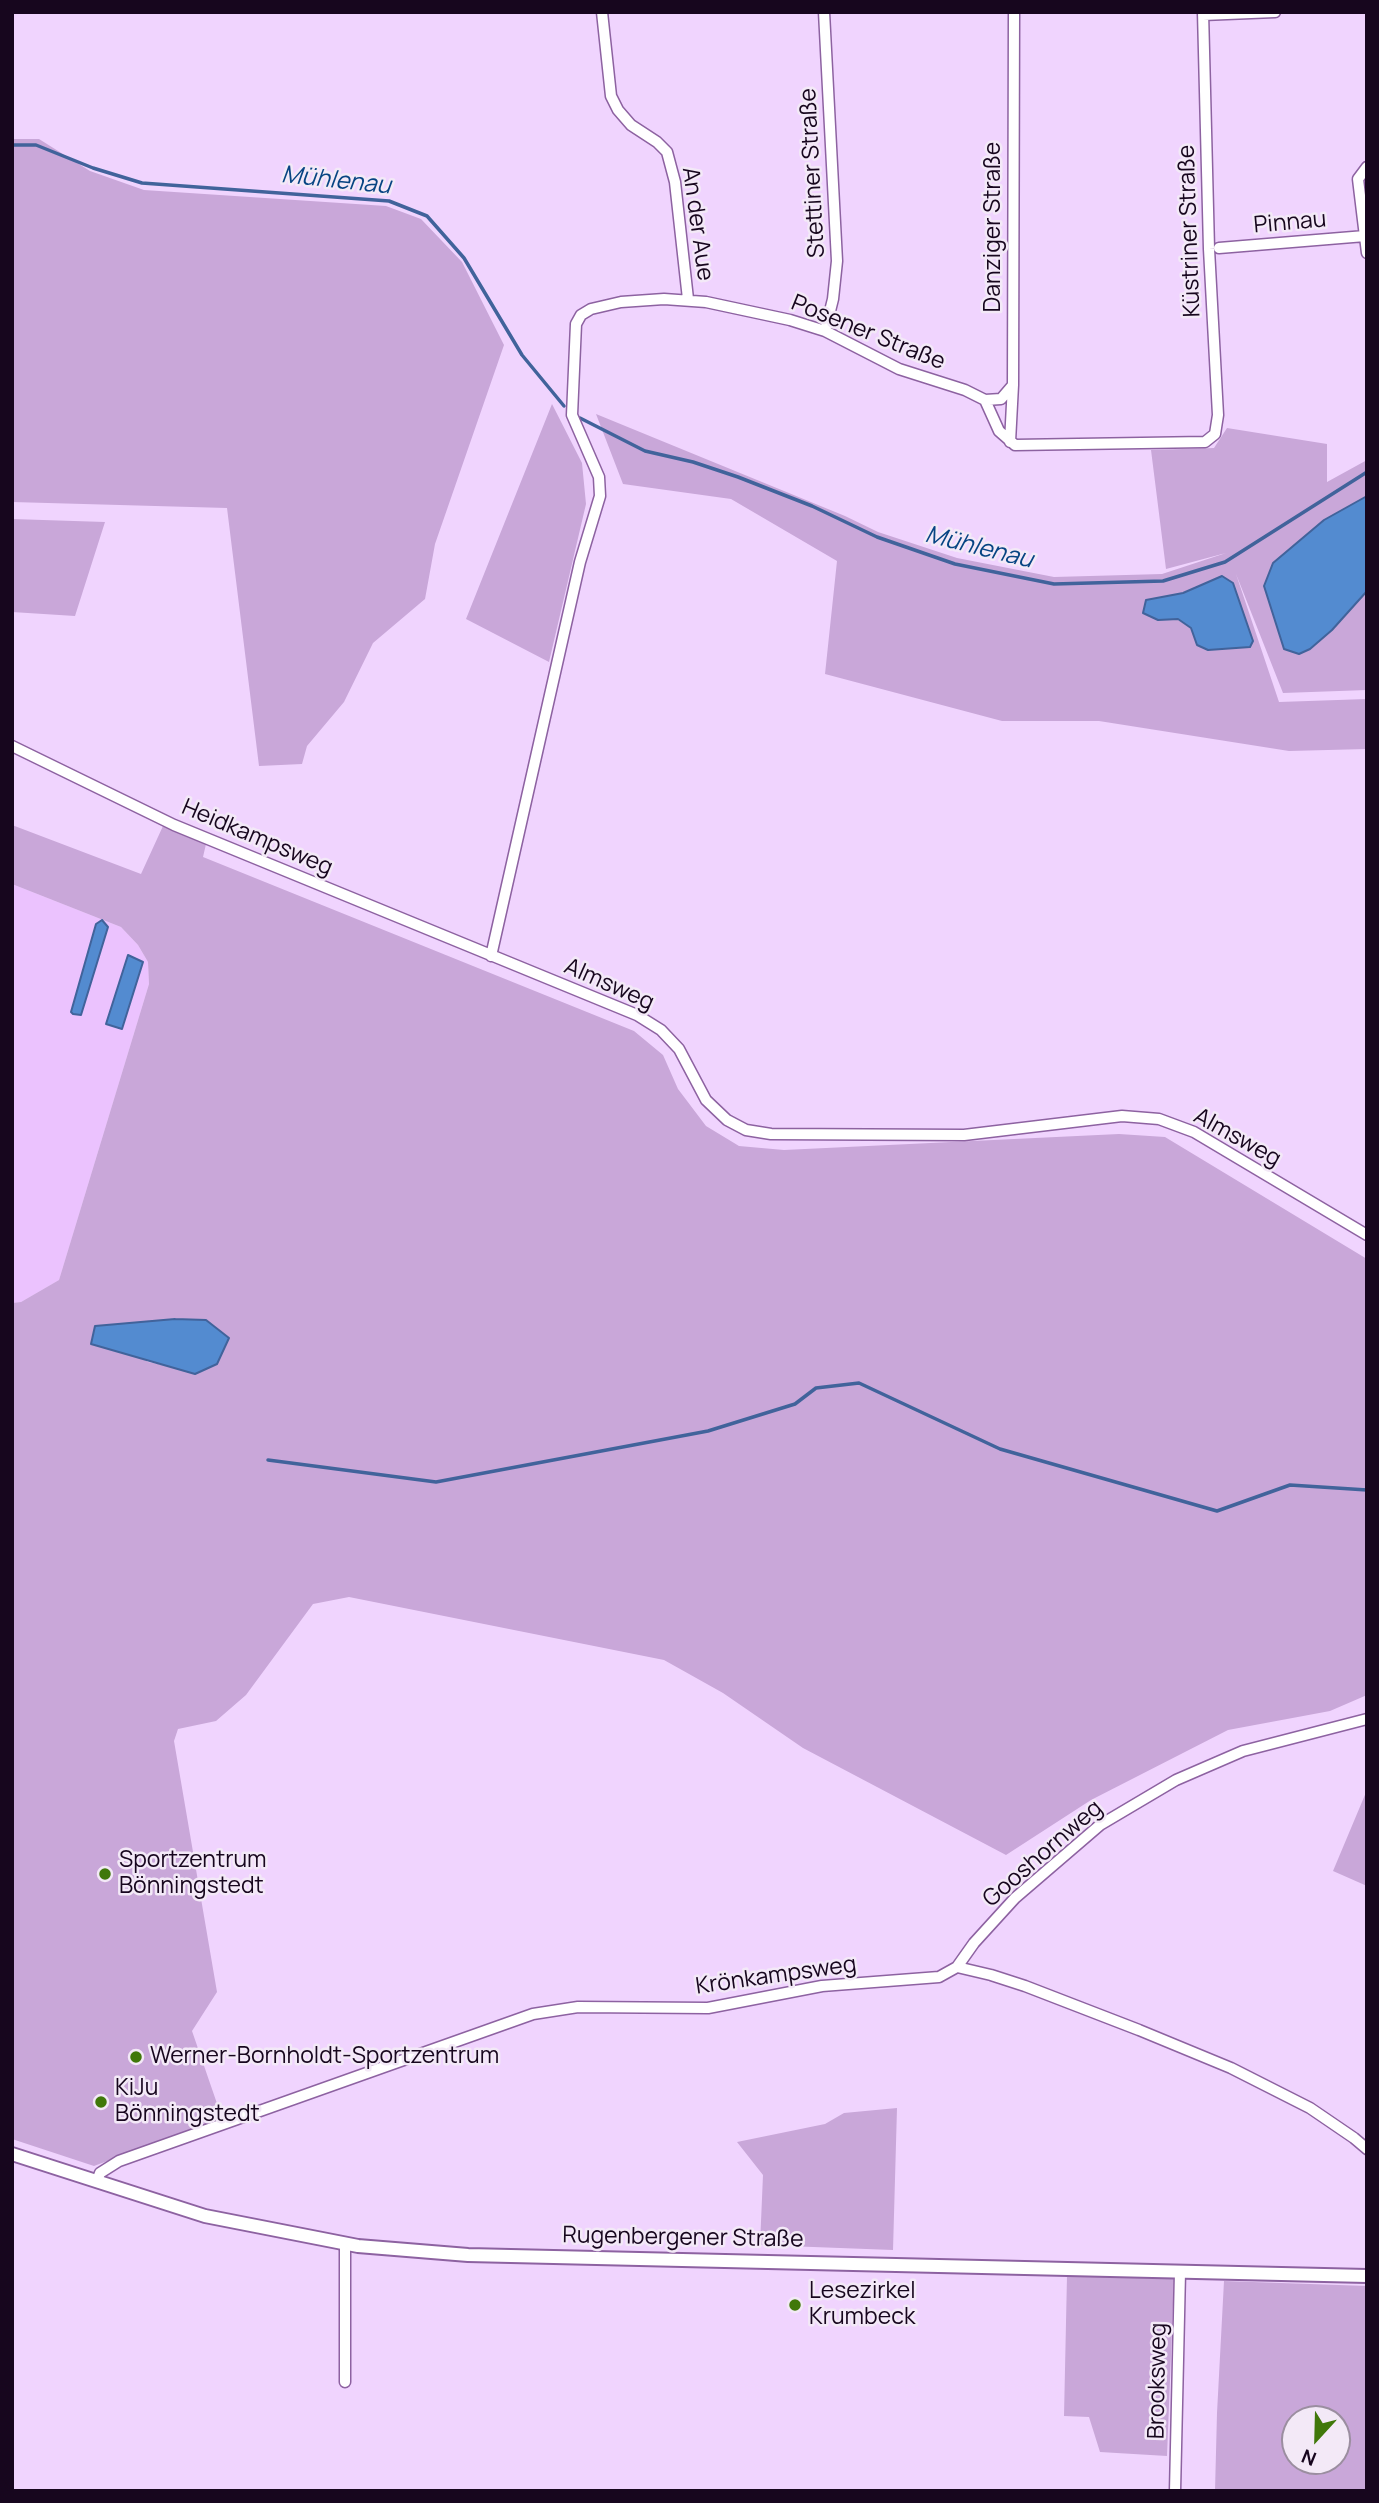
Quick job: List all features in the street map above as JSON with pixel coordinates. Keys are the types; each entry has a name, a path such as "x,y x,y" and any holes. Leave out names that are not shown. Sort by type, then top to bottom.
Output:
{"main road":[{"name":"Rugenbergener Straße","path":"12,2154 205,2217 345,2245 468,2255 1366,2274"}],"street":[{"name":"An der Aue","path":"602,12 609,85 614,103 631,125 667,152 675,182 688,299"},
{"name":"Stettiner Straße","path":"824,12 837,261 833,299 825,331"},
{"name":"Danziger Straße","path":"1010,442 1013,385 1014,12"},
{"path":"1203,14 1275,12"},
{"name":"Küstriner Straße","path":"1010,442 1025,446 1205,442 1215,434 1218,415 1209,249 1203,14"},
{"path":"1367,167 1358,179 1367,253"},
{"name":"Pinnau","path":"1219,248 1365,236"},
{"name":"Posener Straße","path":"491,956 580,562 600,496 598,477 572,415 576,324 581,315 607,304 637,300 688,299 778,317 825,331 899,369 965,390 985,400"},
{"path":"1010,442 999,431 985,400 1001,399 1013,385"},
{"name":"Heidkampsweg","path":"12,746 174,825 491,956"},
{"name":"Almsweg","path":"491,956 637,1015 661,1030 679,1049 706,1100 727,1120 746,1130 771,1134 964,1135 1122,1116 1159,1119 1194,1132 1367,1235"},
{"name":"Gooshornweg","path":"957,1967 974,1943 1015,1898 1100,1825 1176,1780 1243,1751 1367,1719"},
{"path":"957,1967 1025,1986 1231,2068 1310,2108 1367,2150"},
{"name":"Krönkampsweg","path":"97,2182 100,2174 119,2161 533,2014 578,2007 708,2008 822,1986 939,1977 957,1967"},
{"path":"345,2245 345,2382"},
{"name":"Brooksweg","path":"1175,2491 1180,2272"}],"shaded area":[{"path":"12,139 39,139 90,171 144,190 386,206 421,219 462,262 504,345 435,544 425,599 373,643 344,702 307,746 302,764 259,766 227,508 12,502"},
{"path":"552,404 582,463 586,504 549,662 466,619"},
{"path":"596,414 878,532 957,558 1054,577 1162,574 1226,553 1166,569 1151,450 1214,448 1227,428 1327,444 1327,482 1367,460 1367,496 1324,520 1353,604 1367,591 1367,690 1283,693 1236,574 1279,702 1367,699 1367,749 1289,751 1099,721 1002,721 825,674 837,561 731,499 623,484","holes":["1222,576 1197,645 1191,628 1146,600 1183,593"]},
{"path":"12,519 105,522 75,616 12,612"},
{"path":"12,825 141,874 163,826 206,844 203,857 634,1031 663,1055 678,1089 706,1126 739,1146 784,1150 1119,1134 1165,1137 1367,1259 1367,1695 1330,1711 1228,1730 1091,1800 1006,1855 803,1748 723,1693 664,1660 349,1597 313,1604 246,1695 216,1721 178,1729 174,1741 217,1992 192,2031 222,2118 94,2166 12,2139 12,1303 21,1302 59,1280 149,984 148,962 138,945 121,927 12,884","holes":["175,1319 195,1374 148,1362 95,1326"]},
{"path":"12,884 121,927 138,945 148,962 149,984 59,1280 21,1302 12,1303"},
{"path":"1367,1790 1367,1886 1333,1871"},
{"path":"897,2108 893,2250 760,2245 763,2175 737,2142 825,2124 844,2113"},
{"path":"1067,2276 1174,2279 1167,2456 1100,2452 1089,2417 1064,2416"},
{"path":"1224,2281 1367,2286 1367,2491 1215,2491"}],"water":[{"path":"1367,496 1367,591 1332,630 1310,649 1299,654 1284,649 1264,586 1273,563 1324,520"},
{"path":"1222,576 1233,583 1253,641 1250,647 1208,650 1197,645 1191,628 1178,619 1158,620 1143,613 1146,600 1183,593"},
{"path":"102,920 108,927 81,1015 73,1014 71,1012 96,924"},
{"path":"128,955 143,962 122,1029 106,1024"},
{"path":"175,1319 206,1320 229,1338 217,1364 195,1374 91,1344 95,1326"}],"waterway":[{"name":"Mühlenau","path":"12,145 36,145 93,168 142,183 389,201 427,216 464,258 522,355 564,406"},
{"name":"Mühlenau","path":"580,418 645,451 693,462 738,477 812,506 877,537 955,564 1054,584 1163,581 1225,562 1367,472"},
{"path":"268,1460 436,1482 708,1431 795,1404 816,1388 859,1383 1000,1449 1217,1511 1290,1485 1367,1490"}],"place":[{"name":"Sportzentrum Bönningstedt","path":"105,1874"},
{"name":"Werner-Bornholdt-Sportzentrum","path":"136,2057"},
{"name":"KiJu Bönningstedt","path":"101,2102"},
{"name":"Lesezirkel Krumbeck","path":"795,2305"}]}
